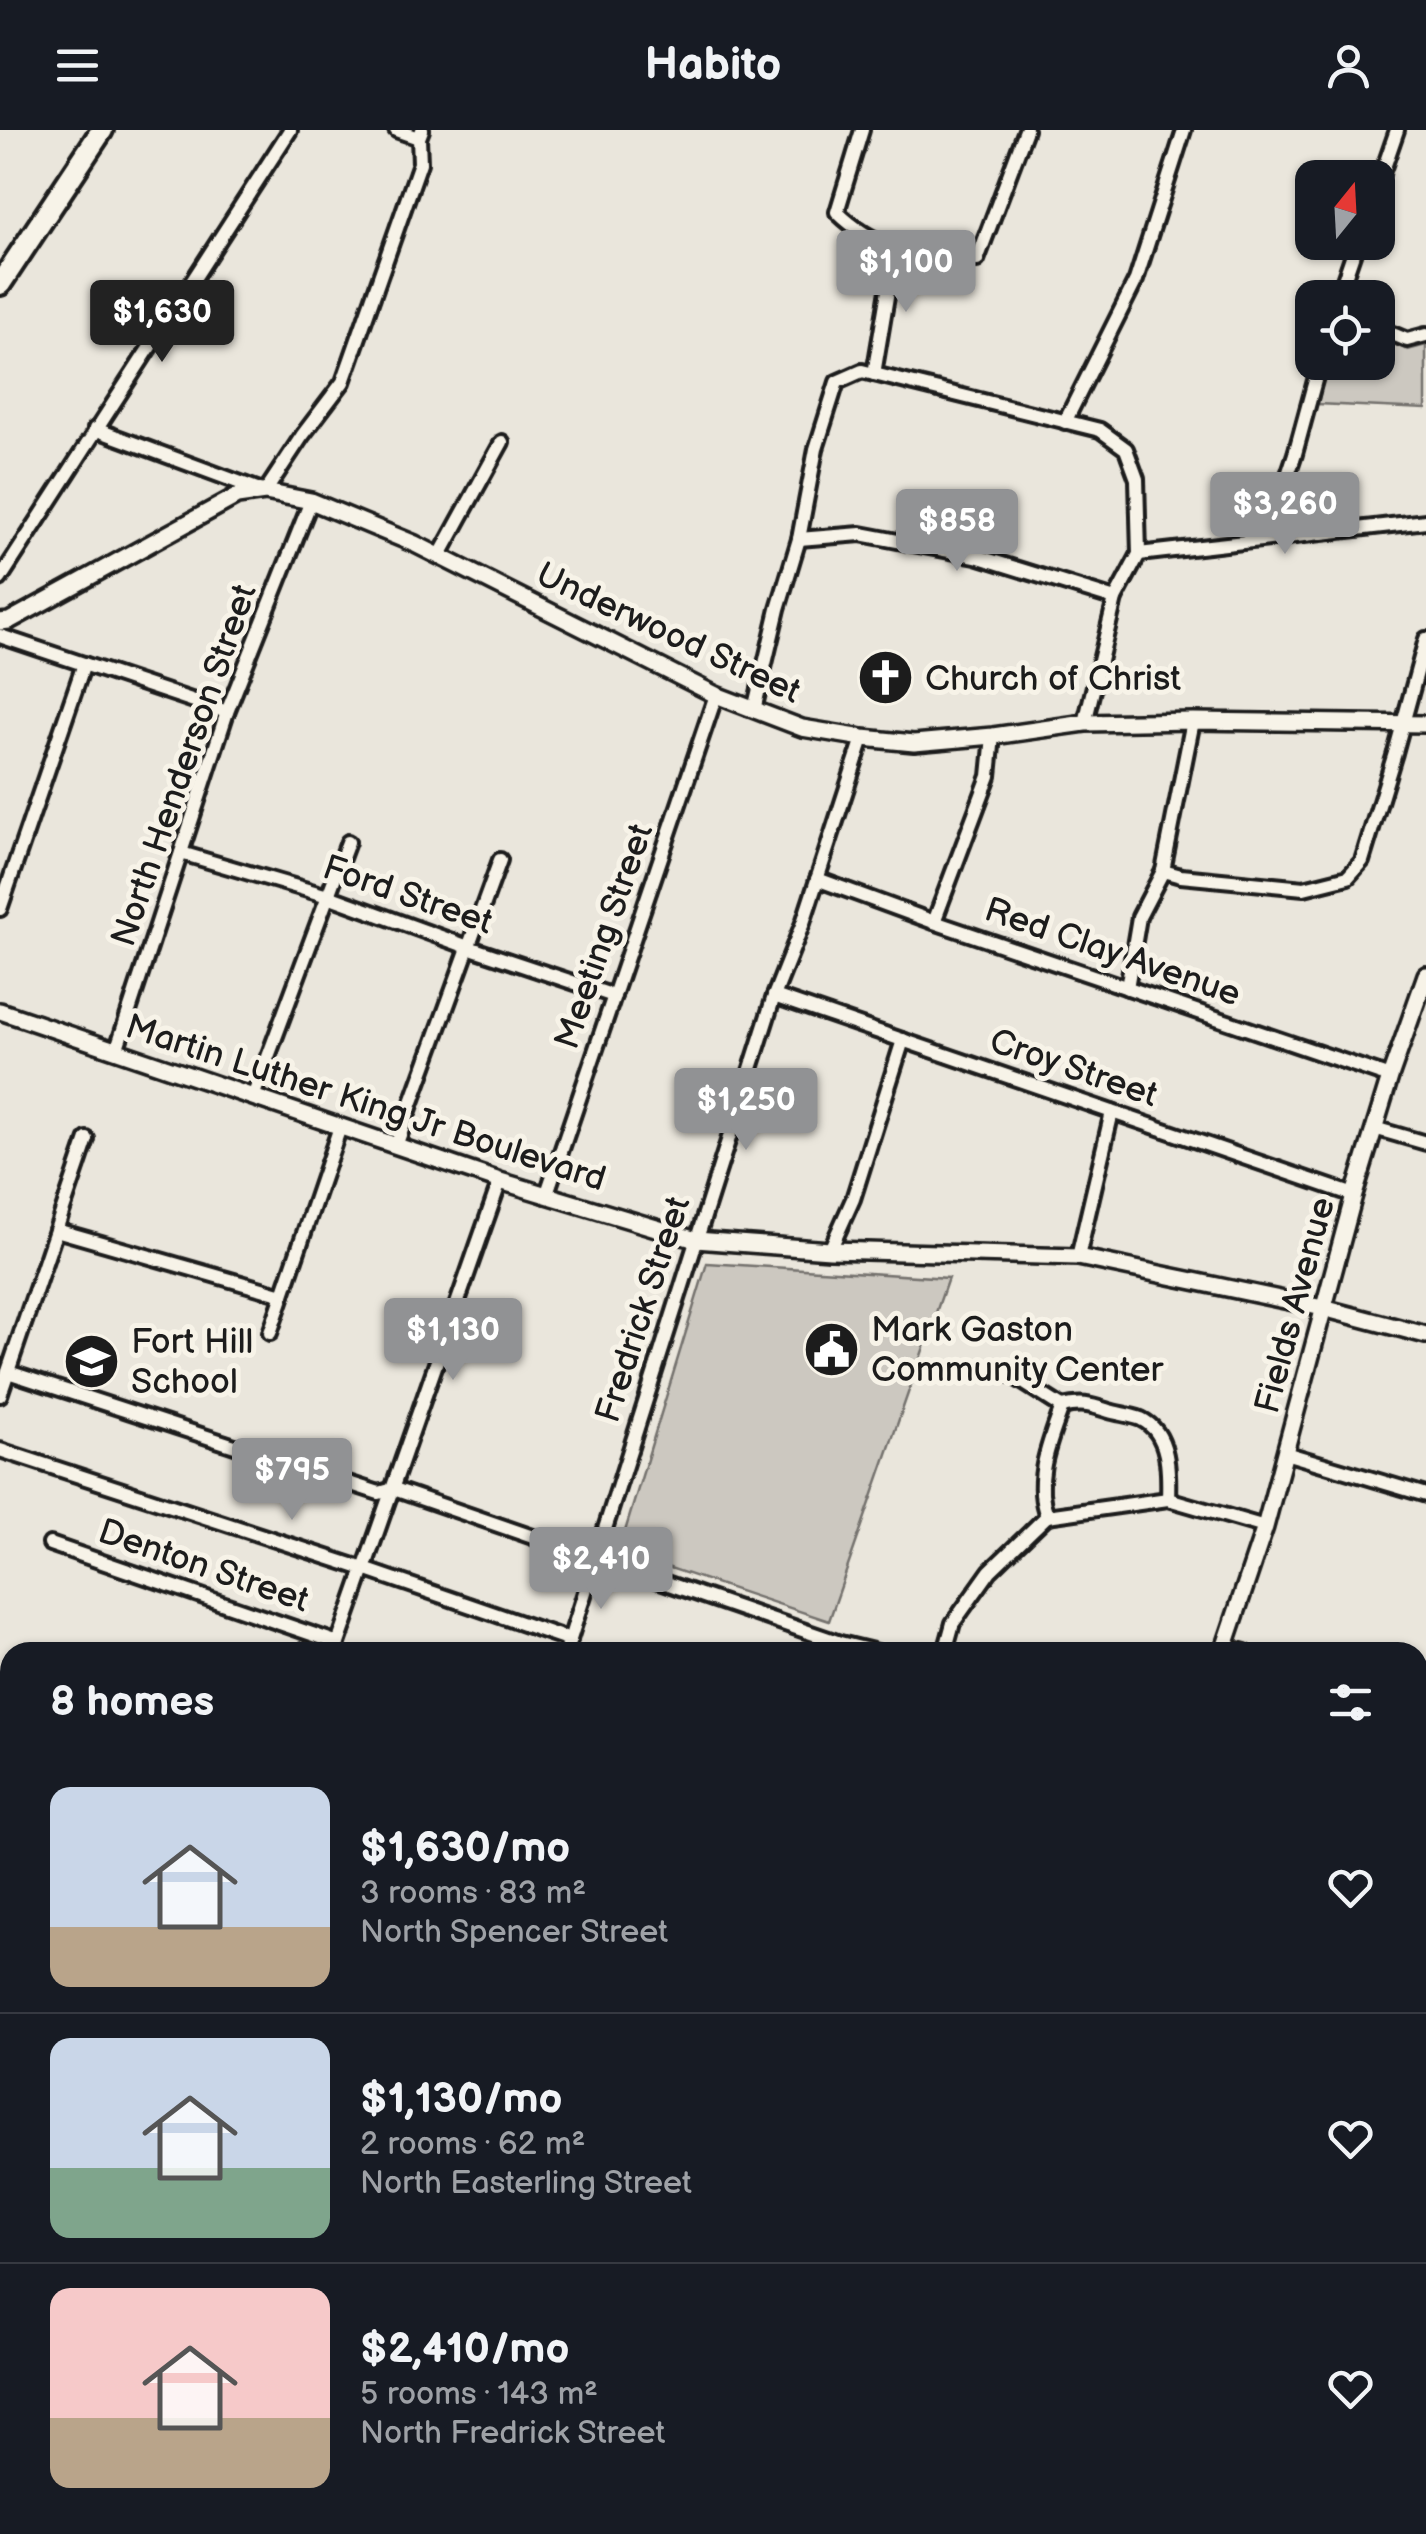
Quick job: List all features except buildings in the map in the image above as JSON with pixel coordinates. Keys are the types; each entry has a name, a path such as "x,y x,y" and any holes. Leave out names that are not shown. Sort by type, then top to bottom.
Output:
{"main road":[{"path":"0,284 102,130"}],"street":[{"path":"0,579 290,130"},
{"path":"0,622 237,496 265,492 343,382 420,163 420,134 396,130"},
{"path":"862,130 837,212 856,230 896,250 977,260 1026,130"},
{"path":"1065,422 1136,280 1184,130"},
{"path":"1387,160 1397,130"},
{"path":"874,374 896,250"},
{"path":"1395,335 1407,340 1426,334"},
{"path":"754,710 778,609 800,539 816,449 829,403 837,382 862,370 1100,430 1126,449 1137,479 1139,554 1115,599 1085,723"},
{"path":"1266,538 1315,380"},
{"name":"Underwood Street","path":"95,429 265,492 311,501 440,555 716,695 802,728 914,743 1085,723 1426,724"},
{"path":"440,555 502,442"},
{"name":"North Henderson Street","path":"116,1050 227,712 311,501"},
{"path":"1139,554 1426,521"},
{"path":"800,539 861,534 976,556 1115,599"},
{"path":"0,636 227,712"},
{"path":"1163,871 1304,888 1348,876 1362,861 1426,638"},
{"path":"0,908 84,664"},
{"name":"Meeting Street","path":"546,1196 716,695"},
{"path":"1127,988 1140,917 1163,871 1193,721"},
{"path":"934,922 989,776 992,736"},
{"name":"Fredrick Street","path":"569,1642 774,996 804,924 862,738"},
{"path":"253,1097 348,842"},
{"name":"Ford Street","path":"180,853 328,896 614,996"},
{"path":"396,1146 500,860"},
{"name":"Red Clay Avenue","path":"817,879 1390,1077"},
{"name":"Fields Avenue","path":"1227,1642 1265,1527 1354,1194 1426,975"},
{"name":"Croy Street","path":"774,996 1354,1194"},
{"name":"Martin Luther King Jr Boulevard","path":"0,1011 500,1181 696,1240 830,1250 1078,1257 1323,1308 1426,1335"},
{"path":"830,1250 853,1199 902,1040"},
{"path":"1078,1257 1112,1112"},
{"path":"270,1334 340,1126"},
{"path":"1374,1128 1426,1142"},
{"path":"0,1395 87,1139"},
{"path":"339,1642 500,1181"},
{"path":"56,1230 283,1295"},
{"path":"8,1372 380,1493 394,1489 837,1642"},
{"path":"1010,1374 1062,1407 1092,1405 1144,1420 1164,1446 1169,1470 1168,1499"},
{"path":"1048,1516 1040,1490 1044,1462 1062,1407"},
{"path":"0,1450 364,1570 557,1642"},
{"path":"1285,1454 1426,1495"},
{"path":"948,1642 953,1623 990,1571 1048,1516 1168,1499 1265,1527"},
{"name":"Denton Street","path":"50,1544 320,1642"}],"shaded area":[{"path":"1395,345 1408,350 1426,345 1426,409 1318,404 1323,380 1395,380"},
{"path":"707,1263 948,1278 829,1621 619,1551"}],"place":[{"name":"Church of Christ","path":"886,678"},
{"name":"Mark Gaston Community Center","path":"832,1349"},
{"name":"Fort Hill School","path":"92,1361"}]}
